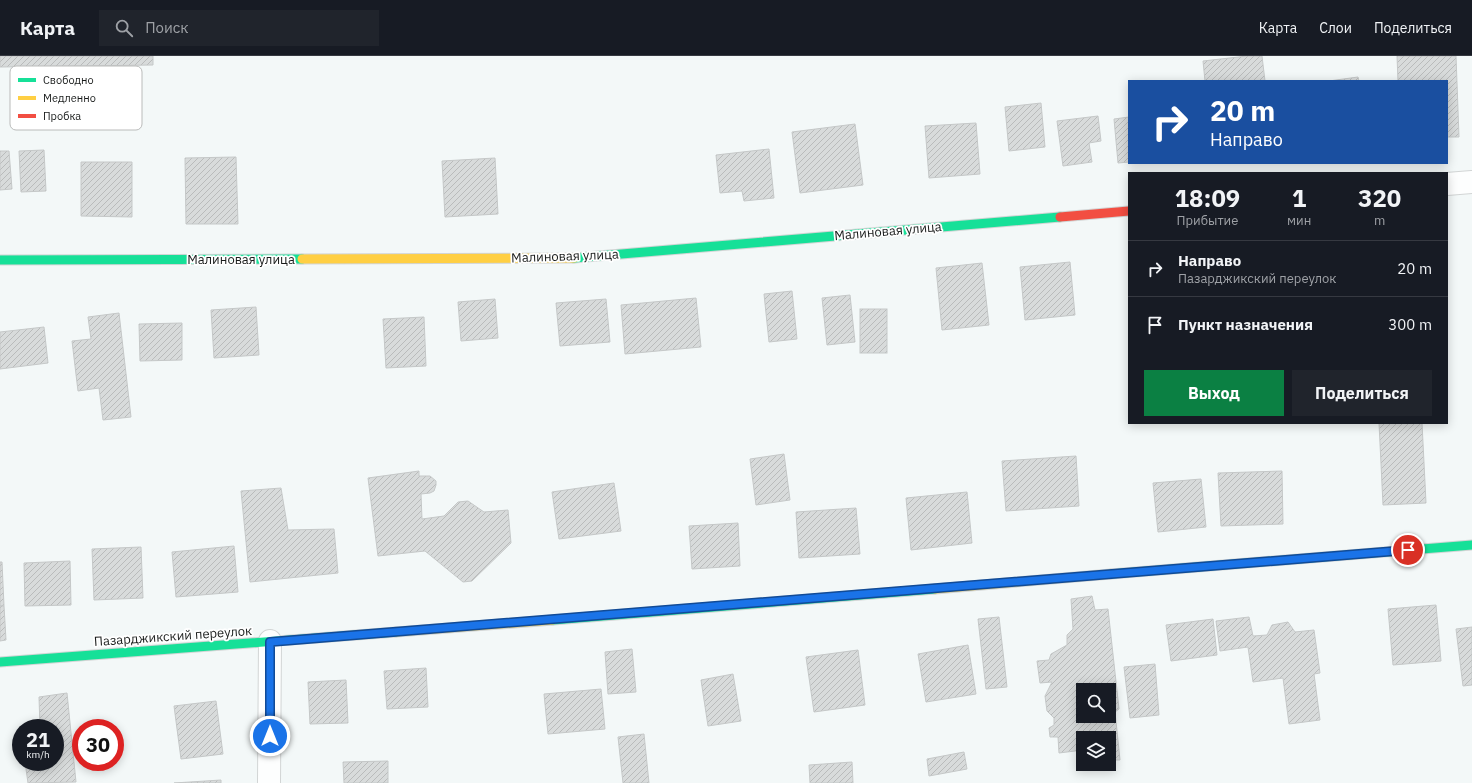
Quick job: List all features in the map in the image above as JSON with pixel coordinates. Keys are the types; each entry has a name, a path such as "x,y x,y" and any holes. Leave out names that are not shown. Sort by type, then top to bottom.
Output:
{"street":[{"path":"1448,184 1472,182"},
{"name":"Малиновая улица","path":"0,260 582,258 1128,211"},
{"name":"Пазарджикский переулок","path":"0,662 270,642 1472,545"},
{"path":"269,783 270,642"}],"building":[{"path":"0,56 153,56 153,65 0,67"},
{"path":"1247,56 1262,56 1265,80 1205,80 1203,61"},
{"path":"1397,56 1456,56 1459,137 1448,137 1448,80 1398,80"},
{"path":"1358,77 1359,80 1336,80"},
{"path":"1041,103 1045,147 1009,151 1005,107"},
{"path":"1098,116 1101,141 1089,143 1092,162 1063,166 1057,121"},
{"path":"1128,117 1128,162 1118,163 1114,119"},
{"path":"976,123 980,174 929,178 925,126"},
{"path":"855,124 863,185 800,193 792,132"},
{"path":"769,149 774,198 744,201 742,191 720,193 716,155"},
{"path":"44,150 46,191 21,192 19,151"},
{"path":"0,151 9,151 12,189 0,190"},
{"path":"236,157 238,224 186,224 185,158"},
{"path":"495,158 498,214 445,217 442,161"},
{"path":"81,162 132,162 132,217 81,216"},
{"path":"1070,262 1075,315 1025,320 1020,267"},
{"path":"982,263 989,325 942,330 936,268"},
{"path":"792,291 797,339 769,342 764,294"},
{"path":"850,295 855,342 827,345 822,298"},
{"path":"696,298 701,347 625,354 621,305"},
{"path":"495,299 498,338 461,341 458,302"},
{"path":"606,299 610,342 560,346 556,303"},
{"path":"256,307 259,355 214,358 211,310"},
{"path":"860,309 887,309 887,353 860,353"},
{"path":"119,313 131,417 103,420 99,388 78,391 72,341 91,339 88,317"},
{"path":"424,317 426,366 386,368 383,319"},
{"path":"182,323 182,360 140,361 139,324"},
{"path":"44,327 48,363 0,369 0,332"},
{"path":"1379,424 1422,424 1426,503 1383,505"},
{"path":"784,454 790,500 756,505 750,459"},
{"path":"1076,456 1079,506 1006,511 1002,461"},
{"path":"419,471 419,476 430,476 436,481 434,491 421,494 422,519 444,516 458,502 468,501 484,512 508,510 511,543 472,581 463,582 425,551 378,556 368,478"},
{"path":"1282,471 1283,524 1221,526 1218,473"},
{"path":"1201,479 1206,527 1158,532 1153,483"},
{"path":"614,483 621,531 559,539 552,492"},
{"path":"281,488 288,530 334,529 338,573 250,582 241,491"},
{"path":"967,492 972,543 911,550 906,498"},
{"path":"856,508 860,554 799,558 796,512"},
{"path":"738,523 740,566 692,569 689,526"},
{"path":"234,546 238,592 176,597 172,552"},
{"path":"141,547 143,598 94,600 92,549"},
{"path":"70,561 71,605 25,606 24,563"},
{"path":"0,562 2,562 4,606 0,606"},
{"path":"1092,596 1095,610 1108,609 1119,709 1116,711 1116,683 1076,683 1076,723 1116,723 1116,722 1120,760 1116,760 1116,731 1076,731 1076,751 1059,753 1058,737 1050,737 1049,728 1054,725 1054,718 1047,711 1045,696 1052,682 1040,683 1037,661 1049,660 1051,654 1067,645 1067,635 1073,629 1071,599"},
{"path":"1436,605 1441,661 1393,665 1388,609"},
{"path":"0,606 4,606 6,640 0,641"},
{"path":"999,617 1007,687 986,689 978,619"},
{"path":"1249,617 1253,636 1267,635 1272,625 1288,622 1295,632 1314,630 1320,673 1314,674 1320,720 1289,724 1283,678 1253,682 1248,647 1220,651 1216,621"},
{"path":"1213,619 1217,655 1171,661 1166,625"},
{"path":"1472,627 1472,685 1463,686 1456,629"},
{"path":"968,645 976,694 926,702 918,654"},
{"path":"632,649 636,692 608,694 605,652"},
{"path":"858,650 865,705 814,712 806,657"},
{"path":"1155,664 1159,715 1130,718 1124,667"},
{"path":"426,668 428,707 387,709 384,671"},
{"path":"733,674 741,721 708,726 701,680"},
{"path":"346,680 348,723 310,724 308,682"},
{"path":"601,689 605,729 548,734 544,694"},
{"path":"67,693 72,742 72,771 75,771 76,782 28,783 26,771 64,771 64,719 40,719 39,697"},
{"path":"216,701 223,754 181,759 174,706"},
{"path":"644,734 649,783 623,783 618,737"},
{"path":"964,752 967,769 929,776 927,759"},
{"path":"388,761 388,783 344,783 343,762"},
{"path":"852,762 853,783 810,783 809,765"},
{"path":"221,780 221,783 174,783"}],"traffic: fast":[{"path":"574,258 1060,217"},
{"path":"0,260 302,259"},
{"path":"1111,574 1472,545"},
{"path":"553,620 935,589"},
{"path":"0,662 396,632"}],"traffic: slow":[{"path":"302,259 574,258"},
{"path":"935,589 1111,574"},
{"path":"396,632 553,620"}],"traffic: jam":[{"path":"1060,217 1128,211"}],"route":[{"path":"270,736 270,642 1408,550"}]}
